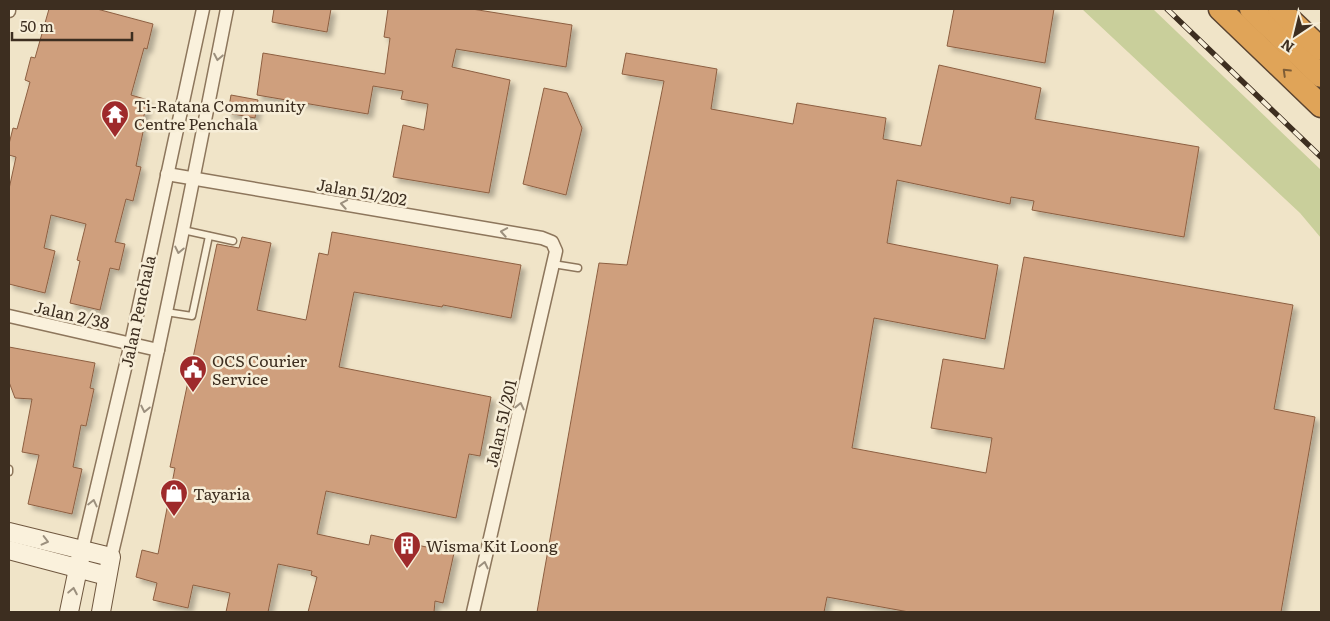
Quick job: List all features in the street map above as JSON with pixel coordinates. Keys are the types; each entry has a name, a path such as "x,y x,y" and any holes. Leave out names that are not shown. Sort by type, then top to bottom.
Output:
{"highway":[{"path":"1220,9 1321,106"},
{"path":"1251,9 1321,76"},
{"path":"1279,9 1321,49"}],"main road":[{"path":"9,532 111,557"},
{"path":"9,550 107,576"},
{"name":"Jalan Penchala","path":"69,612 82,550"},
{"name":"Jalan Penchala","path":"101,612 111,557"}],"street":[{"name":"Jalan Penchala","path":"82,550 131,343 204,9"},
{"name":"Jalan Penchala","path":"111,557 158,350 227,9"},
{"name":"Jalan 51/202","path":"167,174 533,237 552,242"},
{"name":"Jalan 51/201","path":"473,612 556,250 552,242"},
{"name":"Jalan 2/38","path":"9,316 158,350"}],"lane":[{"path":"183,230 233,241"},
{"path":"166,312 192,316 208,236"},
{"path":"553,264 578,268"}],"green space":[{"path":"1082,9 1153,9 1321,170 1321,238 1300,213"}],"building":[{"path":"49,9 97,9 153,24 147,49 144,48 131,95 148,100 140,131 143,132 136,166 141,167 133,201 126,199 115,242 125,244 119,270 110,268 100,310 70,303 80,261 77,260 86,224 51,215 44,248 55,251 45,293 9,284 9,189 16,157 9,155 9,144 13,128 17,129 30,82 25,80 31,57 35,58"},
{"path":"274,9 331,9 327,32 272,22"},
{"path":"388,9 472,9 572,25 566,67 456,49 452,67 510,80 489,193 393,177 403,125 424,130 428,104 401,99 403,91 373,86 368,114 257,95 263,53 385,74 390,38 384,37"},
{"path":"954,9 1054,9 1045,63 947,46"},
{"path":"626,53 717,69 711,109 793,124 797,103 886,118 883,139 921,146 939,65 1041,88 1035,119 1199,147 1184,237 1032,210 1034,201 1011,197 1010,204 897,180 887,243 998,265 985,339 874,318 852,448 986,473 992,438 931,428 943,359 1004,369 1024,257 1293,305 1274,409 1315,417 1281,612 909,612 827,597 824,612 537,612 599,263 627,265 664,81 622,74"},
{"path":"544,88 567,93 582,128 566,195 523,184"},
{"path":"231,95 258,100 255,118 228,113"},
{"path":"332,232 521,265 511,318 443,305 442,307 354,292 339,367 491,397 480,456 469,454 456,518 326,491 317,534 369,545 371,535 454,553 443,603 435,601 434,612 308,612 317,577 311,575 312,571 278,564 268,612 226,612 230,593 193,585 188,608 153,600 157,583 136,577 142,550 158,554 175,468 170,467 217,244 239,248 242,237 271,243 257,310 306,320 319,253 328,255"},
{"path":"9,347 95,363 90,388 94,389 86,426 81,425 73,467 82,469 72,514 28,504 39,455 22,452 32,399 15,398 9,382"}],"railway":[{"path":"1167,9 1321,157"}],"place":[{"name":"Ti-Ratana Community Centre Penchala","path":"115,138"},
{"name":"OCS Courier Service","path":"193,393"},
{"name":"Tayaria","path":"174,517"},
{"name":"Wisma Kit Loong","path":"407,569"}]}
